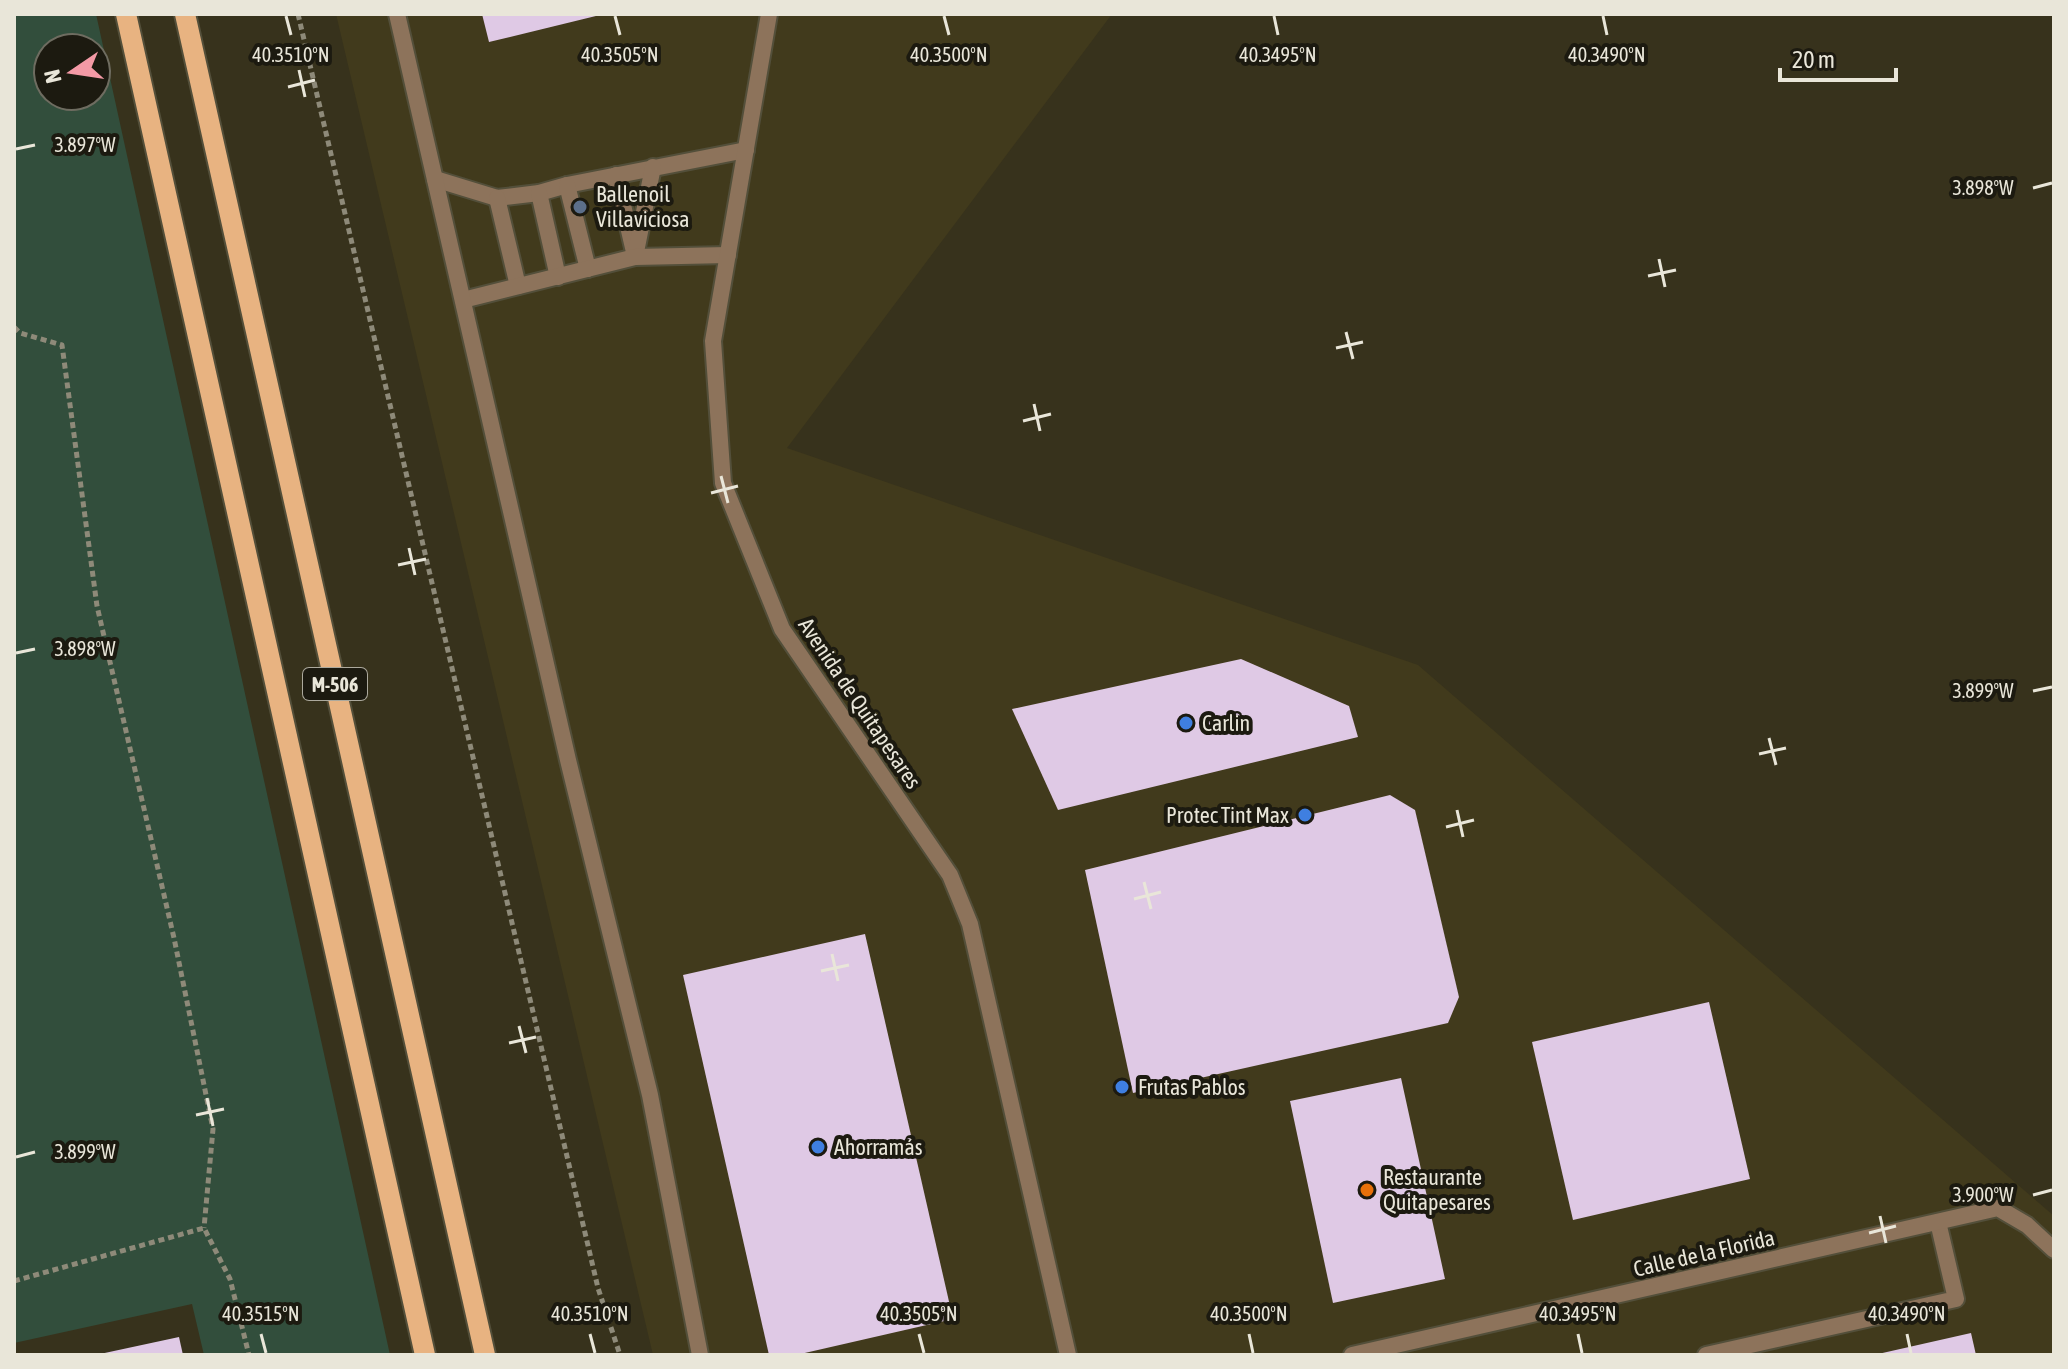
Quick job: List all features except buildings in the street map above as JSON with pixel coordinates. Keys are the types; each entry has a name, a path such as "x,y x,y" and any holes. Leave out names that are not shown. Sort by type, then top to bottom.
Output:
{"main road":[{"name":"M-506","path":"126,14 425,1355"},
{"name":"M-506","path":"185,14 485,1355"}],"street":[{"path":"397,14 568,760 650,1095 700,1355"},
{"name":"Avenida de Quitapesares","path":"769,14 713,341 723,483 782,629 950,875 970,924 1068,1355"},
{"path":"435,179 497,198 539,193 746,150"},
{"path":"635,257 653,167"},
{"path":"616,175 635,257"},
{"path":"567,185 588,269"},
{"path":"539,193 558,277"},
{"path":"497,198 518,286"},
{"path":"463,300 635,257 728,255"},
{"name":"Calle de la Florida","path":"1352,1355 1998,1208 2027,1225 2054,1250"},
{"path":"1706,1355 1956,1299 1938,1222"}],"path":[{"path":"298,14 598,1288 620,1355"},
{"path":"14,327 20,333 62,345 97,606 174,938 213,1129 204,1228 230,1279 249,1355"},
{"path":"14,1281 204,1228"}],"shaded area":[{"path":"336,14 1112,14 787,448 1418,665 2054,1216 2054,1355 653,1355"}],"green space":[{"path":"14,14 96,14 100,32 32,32 32,112 112,112 112,87 390,1355 204,1355 192,1304 14,1343"}],"place":[{"name":"Ballenoil Villaviciosa","path":"580,207"},
{"name":"Carlin","path":"1186,723"},
{"name":"Protec Tint Max","path":"1305,815"},
{"name":"Frutas Pablos","path":"1122,1087"},
{"name":"Ahorramás","path":"818,1147"},
{"name":"Restaurante Quitapesares","path":"1367,1190"}]}
